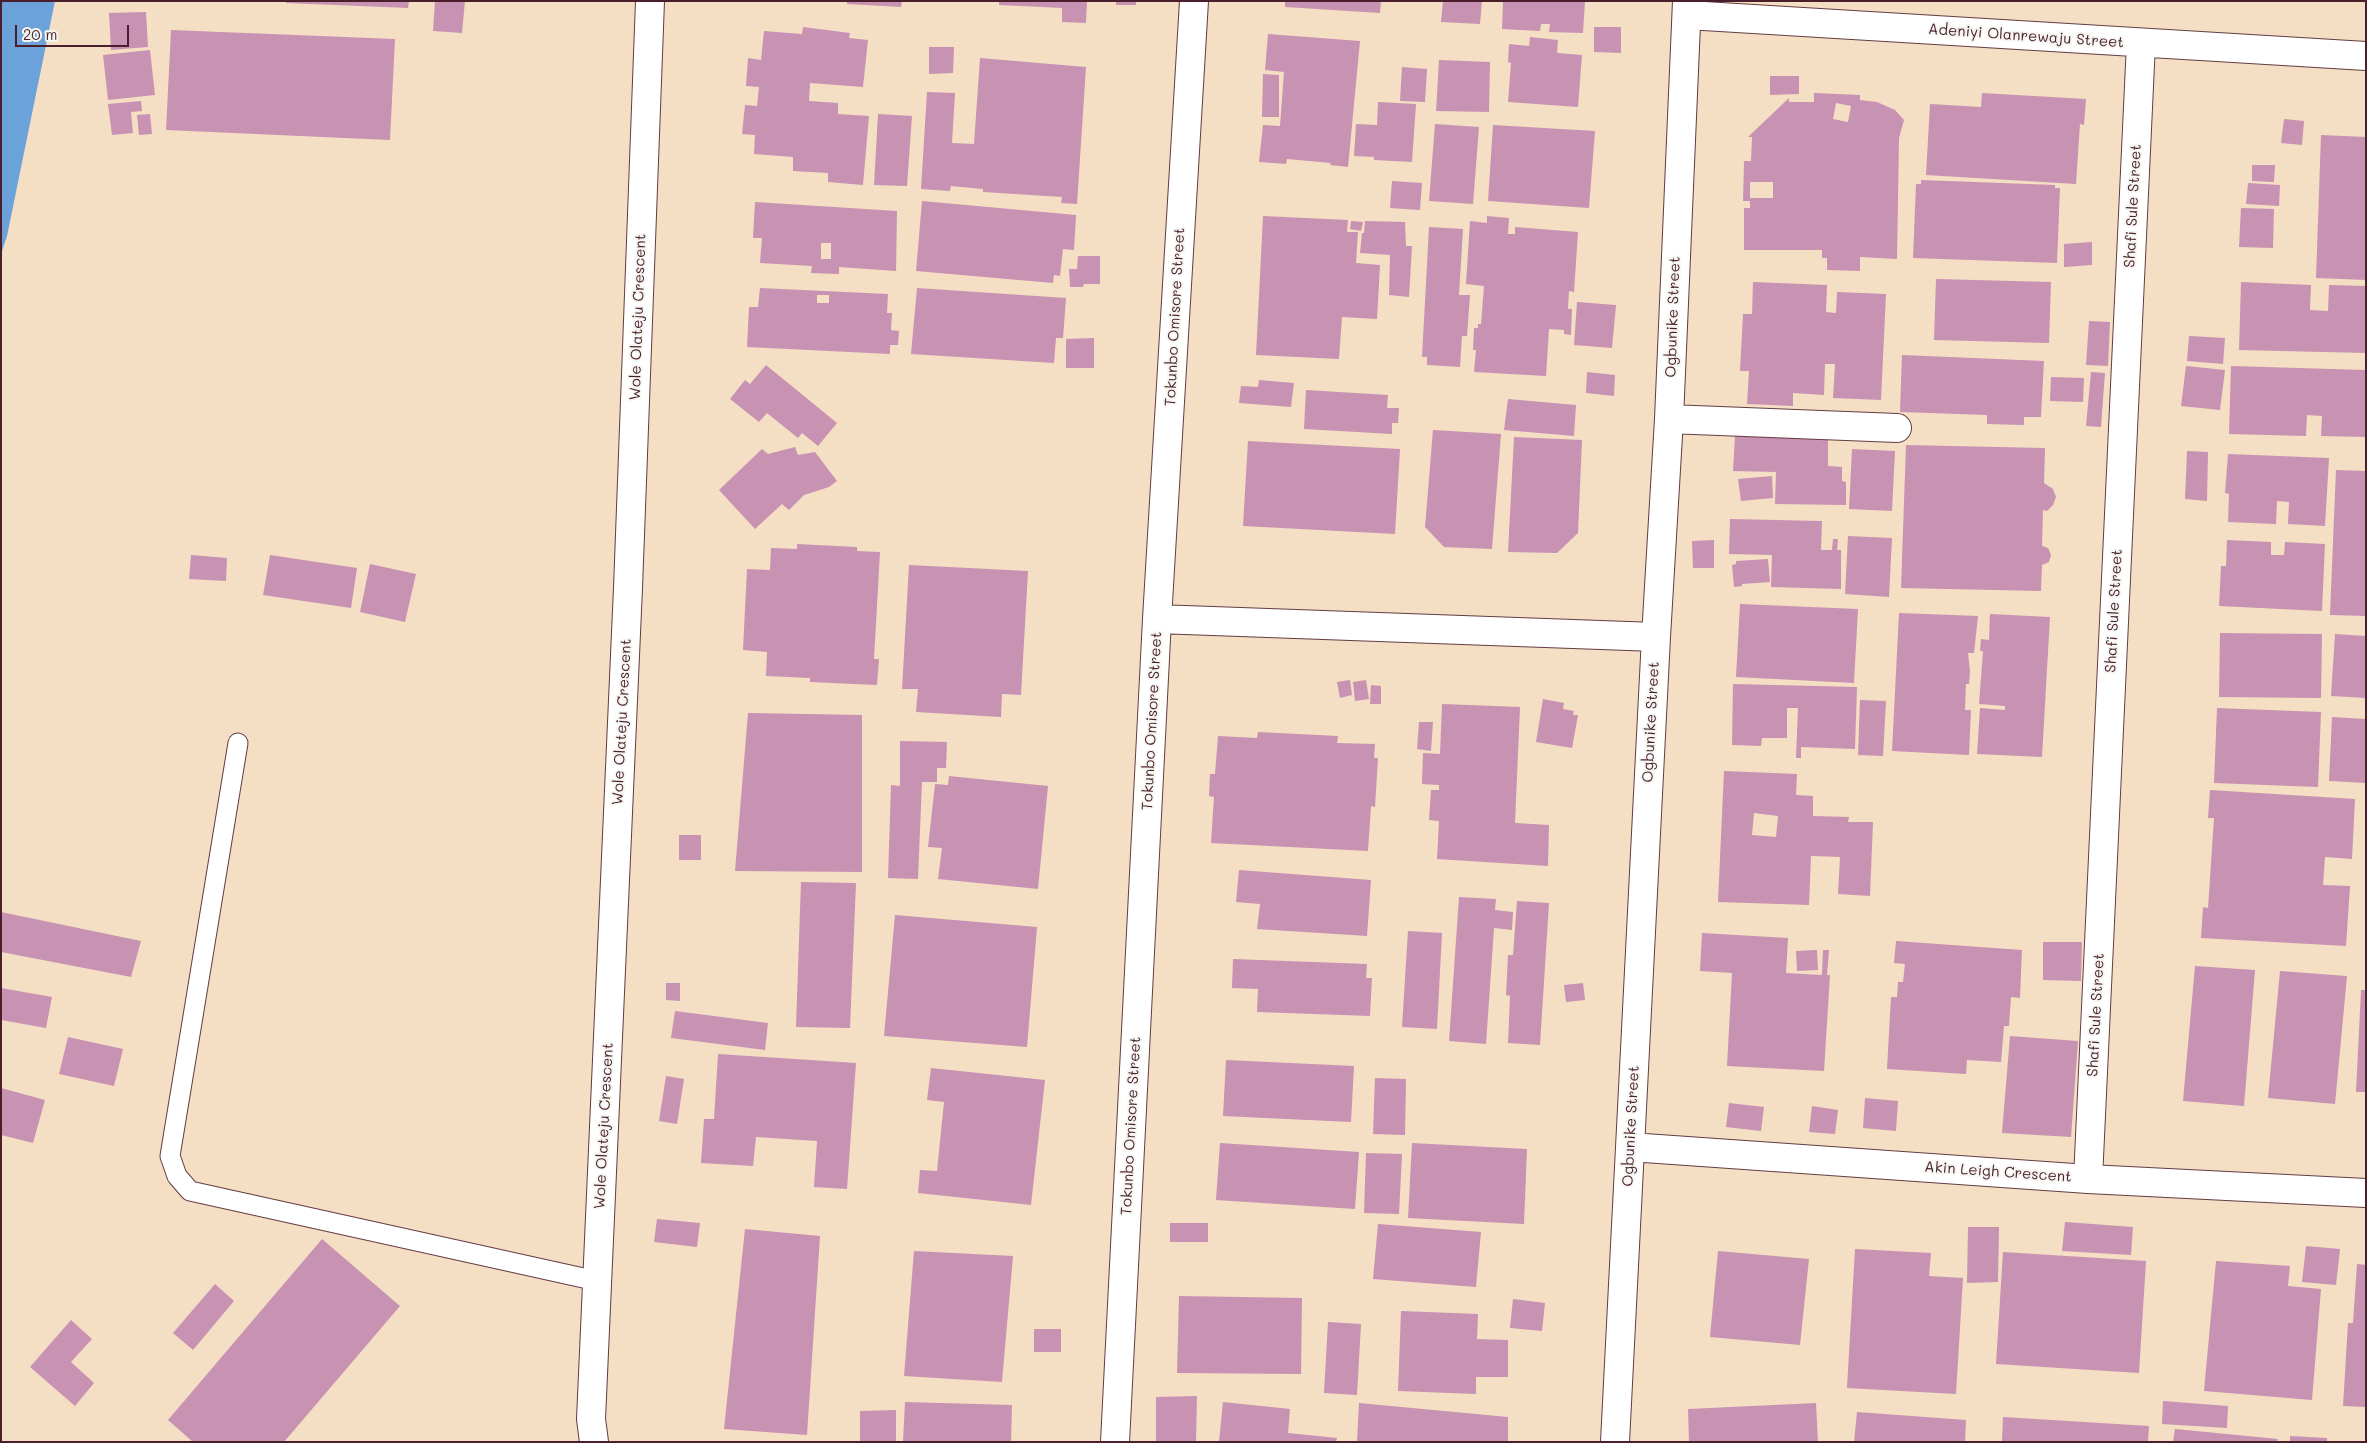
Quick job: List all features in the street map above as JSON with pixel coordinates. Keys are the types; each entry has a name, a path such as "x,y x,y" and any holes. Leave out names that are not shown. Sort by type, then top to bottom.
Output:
{"street":[{"name":"Wole Olateju Crescent","path":"594,1442 591,1419 628,598 650,1"},
{"name":"Tokunbo Omisore Street","path":"1115,1442 1157,619 1194,1"},
{"name":"Adeniyi Olanrewaju Street","path":"1687,8 2141,43 2366,56"},
{"name":"Ogbunike Street","path":"1615,1442 1669,419 1687,8"},
{"name":"Shafi Sule Street","path":"2088,1179 2141,43"},
{"path":"1669,419 1897,428"},
{"path":"1157,619 1656,637"},
{"name":"Akin Leigh Crescent","path":"1630,1147 2088,1179 2366,1193"}],"lane":[{"path":"238,743 170,1156 177,1176 190,1191 597,1281"}],"water":[{"path":"1,1 55,1 7,236 1,254"}],"building":[{"path":"287,1 409,1 408,8 286,3"},
{"path":"435,1 465,1 462,33 433,31"},
{"path":"847,1 902,1 901,7 847,4"},
{"path":"999,1 1087,1 1086,23 1062,22 1062,8 999,5"},
{"path":"1116,1 1136,1 1136,5 1116,5"},
{"path":"1285,1 1381,1 1380,13 1285,7"},
{"path":"1443,1 1482,1 1480,24 1441,22"},
{"path":"1503,1 1585,1 1583,33 1549,32 1550,24 1541,24 1540,31 1502,29"},
{"path":"146,12 148,47 111,50 109,13"},
{"path":"803,27 850,33 849,38 868,40 863,87 810,83 809,101 838,103 838,114 869,116 863,185 828,182 828,173 793,171 793,157 754,154 755,135 742,134 745,105 757,106 759,87 746,86 748,58 761,60 764,31 802,34"},
{"path":"1594,27 1621,27 1621,53 1594,52"},
{"path":"171,30 395,39 390,140 166,130"},
{"path":"1268,34 1360,41 1348,167 1330,165 1331,163 1287,159 1286,164 1259,162 1263,125 1280,126 1284,72 1265,70"},
{"path":"1530,37 1558,40 1557,53 1582,55 1578,107 1508,102 1511,63 1508,62 1509,44 1529,46"},
{"path":"929,47 954,47 953,73 929,74"},
{"path":"150,50 155,95 108,100 103,55"},
{"path":"980,58 1086,67 1077,204 1061,203 1062,197 983,192 983,189 951,186 950,191 921,189 927,92 955,93 952,143 974,144"},
{"path":"1439,60 1490,62 1489,112 1436,111"},
{"path":"1402,67 1427,69 1425,102 1400,101"},
{"path":"1263,74 1279,75 1279,117 1262,117"},
{"path":"1770,76 1799,76 1799,94 1770,95"},
{"path":"1814,93 1860,95 1860,100 1877,102 1895,110 1904,120 1899,138 1897,259 1860,257 1860,271 1827,270 1827,258 1822,258 1822,250 1744,250 1744,208 1750,208 1750,201 1743,201 1744,161 1751,161 1752,137 1748,137 1789,98 1789,102 1814,102","holes":["1836,103 1851,106 1848,122 1833,119","1750,182 1773,182 1773,198 1750,198"]},
{"path":"1982,93 2086,99 2084,125 2080,124 2076,184 1926,175 1930,104 1981,107"},
{"path":"141,101 142,111 131,112 133,133 112,135 108,104"},
{"path":"1378,102 1416,104 1412,162 1374,160 1374,157 1354,156 1356,124 1377,125"},
{"path":"150,114 152,134 139,135 137,115"},
{"path":"878,114 912,116 907,186 874,185"},
{"path":"2284,119 2304,121 2302,145 2281,143"},
{"path":"1435,124 1479,127 1473,204 1429,201"},
{"path":"1493,125 1595,131 1589,208 1488,201"},
{"path":"2321,135 2366,137 2366,280 2316,278"},
{"path":"2252,165 2275,165 2274,182 2252,181"},
{"path":"1921,180 2055,185 2055,188 2060,188 2057,263 1913,258 1916,184 1921,184"},
{"path":"1392,181 1422,183 1420,210 1390,208"},
{"path":"2248,183 2280,185 2279,206 2246,204"},
{"path":"922,201 1076,215 1074,250 1063,249 1060,276 1054,275 1053,283 916,271"},
{"path":"755,202 897,211 896,271 839,267 839,274 811,273 812,266 760,263 762,238 753,238","holes":["821,243 831,243 831,259 821,259"]},
{"path":"2241,208 2274,209 2273,248 2239,247"},
{"path":"1263,216 1348,220 1347,232 1358,232 1356,263 1380,265 1377,319 1342,317 1339,359 1256,355"},
{"path":"1487,216 1509,218 1508,234 1515,234 1515,227 1578,232 1574,292 1569,291 1568,309 1572,309 1571,335 1564,334 1564,330 1549,329 1546,376 1474,372 1476,350 1473,350 1474,328 1478,328 1478,324 1481,324 1484,286 1466,284 1470,221 1487,223"},
{"path":"1351,221 1363,222 1361,231 1350,229"},
{"path":"1365,221 1405,222 1406,246 1412,246 1409,297 1389,295 1390,255 1360,253"},
{"path":"1429,227 1463,229 1459,295 1470,295 1467,336 1462,336 1460,367 1427,365 1427,357 1422,357"},
{"path":"2092,242 2092,265 2064,267 2064,244"},
{"path":"1078,256 1100,256 1100,284 1084,284 1083,287 1070,287 1069,269 1077,269"},
{"path":"1936,279 2051,282 2049,343 1934,340"},
{"path":"1753,282 1827,285 1826,312 1836,313 1837,292 1886,294 1881,400 1833,398 1835,364 1825,364 1824,395 1793,393 1793,406 1747,404 1749,371 1740,371 1743,314 1752,314"},
{"path":"2241,282 2311,285 2310,310 2328,311 2329,285 2366,286 2366,353 2239,350"},
{"path":"760,288 888,294 887,313 892,313 891,330 899,331 898,345 890,345 890,354 747,347 749,307 758,307","holes":["817,295 829,295 829,303 817,303"]},
{"path":"917,288 1066,298 1063,338 1056,338 1054,363 911,354"},
{"path":"1577,302 1616,305 1612,348 1574,345"},
{"path":"2089,321 2110,322 2108,366 2086,365"},
{"path":"2189,336 2225,338 2223,364 2187,361"},
{"path":"1094,338 1094,368 1066,368 1066,339"},
{"path":"1902,355 2044,361 2041,417 2024,417 2024,425 1987,424 1987,415 1900,412"},
{"path":"766,365 837,423 818,446 802,433 798,438 767,413 759,422 730,399 745,380 750,384"},
{"path":"2186,366 2225,370 2220,410 2181,406"},
{"path":"2231,366 2366,370 2366,437 2321,436 2322,416 2307,415 2306,436 2229,434"},
{"path":"1587,372 1615,375 1614,396 1586,393"},
{"path":"2091,372 2105,373 2101,427 2086,426"},
{"path":"2051,377 2084,378 2083,402 2050,401"},
{"path":"1259,380 1294,383 1291,407 1239,403 1241,386 1258,387"},
{"path":"1306,390 1388,395 1387,408 1399,408 1398,423 1392,423 1392,434 1304,429"},
{"path":"1508,399 1576,405 1574,436 1504,430"},
{"path":"1433,430 1501,434 1492,549 1444,547 1425,527"},
{"path":"1735,436 1828,439 1828,466 1842,467 1842,481 1846,482 1846,505 1775,504 1776,472 1733,471"},
{"path":"1514,437 1582,440 1578,533 1557,553 1508,552"},
{"path":"1248,441 1400,449 1395,534 1243,526"},
{"path":"1906,445 2045,448 2044,483 2053,489 2056,497 2053,505 2047,511 2043,510 2042,546 2048,548 2051,555 2049,562 2042,565 2041,591 1901,588"},
{"path":"795,447 798,455 815,452 837,481 829,487 804,495 789,510 782,504 755,529 719,490 762,449 768,454"},
{"path":"1852,449 1895,451 1892,511 1849,509"},
{"path":"2187,451 2208,452 2207,501 2185,499"},
{"path":"2228,454 2329,458 2325,526 2288,524 2289,502 2277,501 2276,524 2228,522 2229,494 2225,493"},
{"path":"2336,470 2366,471 2366,616 2330,615"},
{"path":"1772,476 1773,498 1741,501 1738,479"},
{"path":"1730,519 1822,521 1821,550 1832,550 1833,539 1838,539 1837,550 1841,550 1841,589 1771,587 1772,555 1729,554"},
{"path":"1848,536 1892,538 1889,597 1845,594"},
{"path":"1714,540 1714,568 1693,568 1692,541"},
{"path":"2227,540 2271,542 2271,555 2284,555 2285,542 2325,544 2322,611 2219,606 2221,566 2226,566"},
{"path":"797,544 857,547 857,551 880,552 874,659 879,659 877,685 810,682 810,678 766,676 767,652 743,650 747,569 770,570 771,548 797,549"},
{"path":"191,555 227,558 226,581 189,579"},
{"path":"270,555 357,568 351,608 263,595"},
{"path":"1768,559 1770,582 1742,584 1742,586 1734,587 1732,565 1736,564 1736,561"},
{"path":"370,564 416,574 405,622 360,612"},
{"path":"909,565 1028,571 1021,695 1002,694 1001,717 916,712 918,689 902,689"},
{"path":"1740,604 1858,609 1854,683 1736,677"},
{"path":"1899,613 1978,616 1974,653 1968,653 1970,671 1969,684 1966,684 1965,710 1971,710 1969,755 1892,751"},
{"path":"1990,614 2050,617 2042,757 1977,754 1980,708 2005,710 2005,706 1979,704 1983,651 1980,651 1981,639 1989,640"},
{"path":"2220,633 2322,634 2321,698 2219,697"},
{"path":"2335,634 2366,636 2366,698 2331,696"},
{"path":"1350,680 1352,695 1340,698 1337,682"},
{"path":"1366,680 1369,699 1355,701 1353,682"},
{"path":"1733,684 1857,687 1855,749 1801,747 1801,758 1796,758 1798,708 1787,708 1787,738 1762,738 1761,746 1732,745"},
{"path":"1371,685 1381,686 1381,704 1370,704"},
{"path":"1543,699 1564,703 1563,709 1574,711 1573,715 1578,715 1572,748 1536,742"},
{"path":"1860,700 1886,701 1883,756 1858,755"},
{"path":"1442,704 1520,707 1515,823 1549,825 1548,866 1437,859 1439,821 1429,820 1431,790 1439,790 1439,785 1422,784 1423,753 1440,754"},
{"path":"2217,708 2321,712 2318,787 2214,783"},
{"path":"748,713 862,715 862,872 735,871"},
{"path":"2332,717 2366,719 2366,783 2329,781"},
{"path":"1419,722 1433,722 1431,751 1417,749"},
{"path":"1258,732 1338,736 1337,743 1375,744 1374,758 1378,758 1375,807 1371,806 1368,851 1211,843 1214,797 1209,796 1210,774 1215,774 1218,736 1257,738"},
{"path":"900,741 947,742 946,768 937,768 937,782 922,782 918,879 888,878 891,785 900,786"},
{"path":"1724,771 1797,774 1796,795 1813,796 1813,816 1849,817 1848,822 1873,822 1870,896 1838,894 1840,857 1811,856 1809,905 1718,902","holes":["1754,813 1778,816 1776,837 1752,835"]},
{"path":"949,776 1048,786 1038,889 938,879 942,848 928,847 935,784 948,785"},
{"path":"2210,790 2355,799 2352,859 2325,857 2323,885 2350,886 2346,946 2201,938 2203,907 2208,908 2214,818 2208,818"},
{"path":"679,835 701,835 701,860 679,860"},
{"path":"1239,870 1371,880 1367,936 1257,929 1260,904 1236,902"},
{"path":"801,882 856,883 850,1028 796,1027"},
{"path":"1459,897 1496,899 1495,910 1513,912 1512,930 1494,928 1486,1044 1449,1041"},
{"path":"1517,901 1549,903 1540,1045 1508,1043 1510,996 1506,995 1508,955 1513,955"},
{"path":"1,912 141,941 131,977 1,952"},
{"path":"895,915 1037,927 1027,1047 884,1036"},
{"path":"1408,931 1442,933 1437,1029 1402,1027"},
{"path":"1702,933 1788,938 1786,973 1822,975 1823,950 1829,950 1827,975 1830,975 1824,1071 1727,1066 1732,973 1700,971"},
{"path":"1896,941 2022,950 2020,998 2011,997 2009,1026 2004,1026 2001,1062 1967,1060 1966,1074 1887,1069 1891,997 1897,997 1898,982 1903,982 1905,964 1894,963"},
{"path":"2043,942 2082,942 2081,981 2043,980"},
{"path":"1817,950 1818,970 1797,971 1796,951"},
{"path":"1233,959 1367,964 1366,978 1372,978 1370,1016 1257,1012 1258,989 1232,988"},
{"path":"2195,966 2255,970 2244,1106 2183,1101"},
{"path":"2280,971 2347,976 2335,1104 2268,1098"},
{"path":"666,983 680,983 680,1001 666,1000"},
{"path":"1583,983 1585,1000 1566,1002 1564,985"},
{"path":"1,988 52,997 46,1028 1,1020"},
{"path":"2361,990 2366,990 2366,1092 2356,1092"},
{"path":"675,1011 768,1023 765,1050 671,1038"},
{"path":"2010,1036 2078,1041 2071,1137 2002,1133"},
{"path":"68,1037 123,1049 114,1086 59,1074"},
{"path":"718,1054 856,1063 847,1189 814,1187 817,1141 756,1137 753,1166 701,1163 704,1119 714,1119"},
{"path":"1226,1060 1354,1066 1351,1122 1223,1116"},
{"path":"931,1068 1045,1080 1031,1205 918,1193 920,1170 937,1171 944,1102 927,1100"},
{"path":"666,1076 684,1079 677,1124 659,1121"},
{"path":"1375,1078 1406,1079 1405,1135 1373,1134"},
{"path":"1,1088 45,1100 33,1143 1,1135"},
{"path":"1865,1098 1898,1101 1896,1131 1863,1128"},
{"path":"1729,1103 1764,1107 1761,1131 1726,1127"},
{"path":"1812,1106 1838,1110 1835,1134 1809,1132"},
{"path":"1220,1143 1359,1152 1355,1209 1216,1200"},
{"path":"1412,1143 1527,1149 1524,1224 1408,1218"},
{"path":"1366,1153 1402,1154 1399,1214 1364,1213"},
{"path":"657,1219 700,1223 697,1247 654,1242"},
{"path":"2065,1222 2133,1227 2131,1255 2062,1251"},
{"path":"1170,1223 1208,1223 1208,1242 1170,1242"},
{"path":"1378,1224 1481,1232 1476,1287 1373,1279"},
{"path":"1968,1227 1999,1227 1998,1282 1967,1283"},
{"path":"745,1229 820,1236 807,1435 724,1429"},
{"path":"322,1239 400,1306 284,1442 193,1442 168,1420"},
{"path":"2306,1246 2340,1249 2336,1285 2302,1282"},
{"path":"1855,1249 1931,1253 1929,1276 1963,1278 1956,1394 1847,1388"},
{"path":"914,1251 1013,1256 1002,1382 904,1376"},
{"path":"1718,1251 1809,1259 1800,1345 1710,1337"},
{"path":"2003,1252 2146,1261 2139,1373 1996,1364"},
{"path":"2216,1261 2290,1266 2288,1286 2321,1289 2312,1400 2204,1391"},
{"path":"2357,1264 2366,1265 2366,1407 2343,1406 2348,1323 2353,1323"},
{"path":"215,1284 234,1301 193,1350 173,1333"},
{"path":"1179,1296 1302,1298 1301,1374 1177,1373"},
{"path":"1513,1299 1545,1303 1542,1331 1510,1328"},
{"path":"1401,1311 1478,1314 1477,1339 1508,1340 1508,1377 1476,1377 1476,1394 1398,1391"},
{"path":"71,1320 92,1339 71,1362 94,1383 75,1406 30,1367"},
{"path":"1328,1322 1361,1324 1357,1395 1324,1393"},
{"path":"1034,1329 1061,1329 1061,1352 1034,1352"},
{"path":"1197,1396 1196,1442 1156,1442 1156,1397"},
{"path":"2163,1401 2228,1406 2227,1428 2162,1424"},
{"path":"905,1402 1012,1405 1011,1442 903,1442"},
{"path":"1223,1402 1290,1409 1288,1433 1337,1438 1336,1442 1219,1442"},
{"path":"1359,1403 1508,1417 1508,1442 1357,1442"},
{"path":"1816,1403 1818,1442 1689,1442 1688,1409"},
{"path":"896,1410 896,1442 860,1442 860,1411"},
{"path":"1857,1412 1966,1420 1965,1442 1854,1442"},
{"path":"2003,1417 2149,1426 2148,1442 2002,1442"},
{"path":"2175,1429 2278,1439 2277,1442 2173,1442"},
{"path":"2290,1436 2327,1438 2327,1442 2290,1442"}]}
